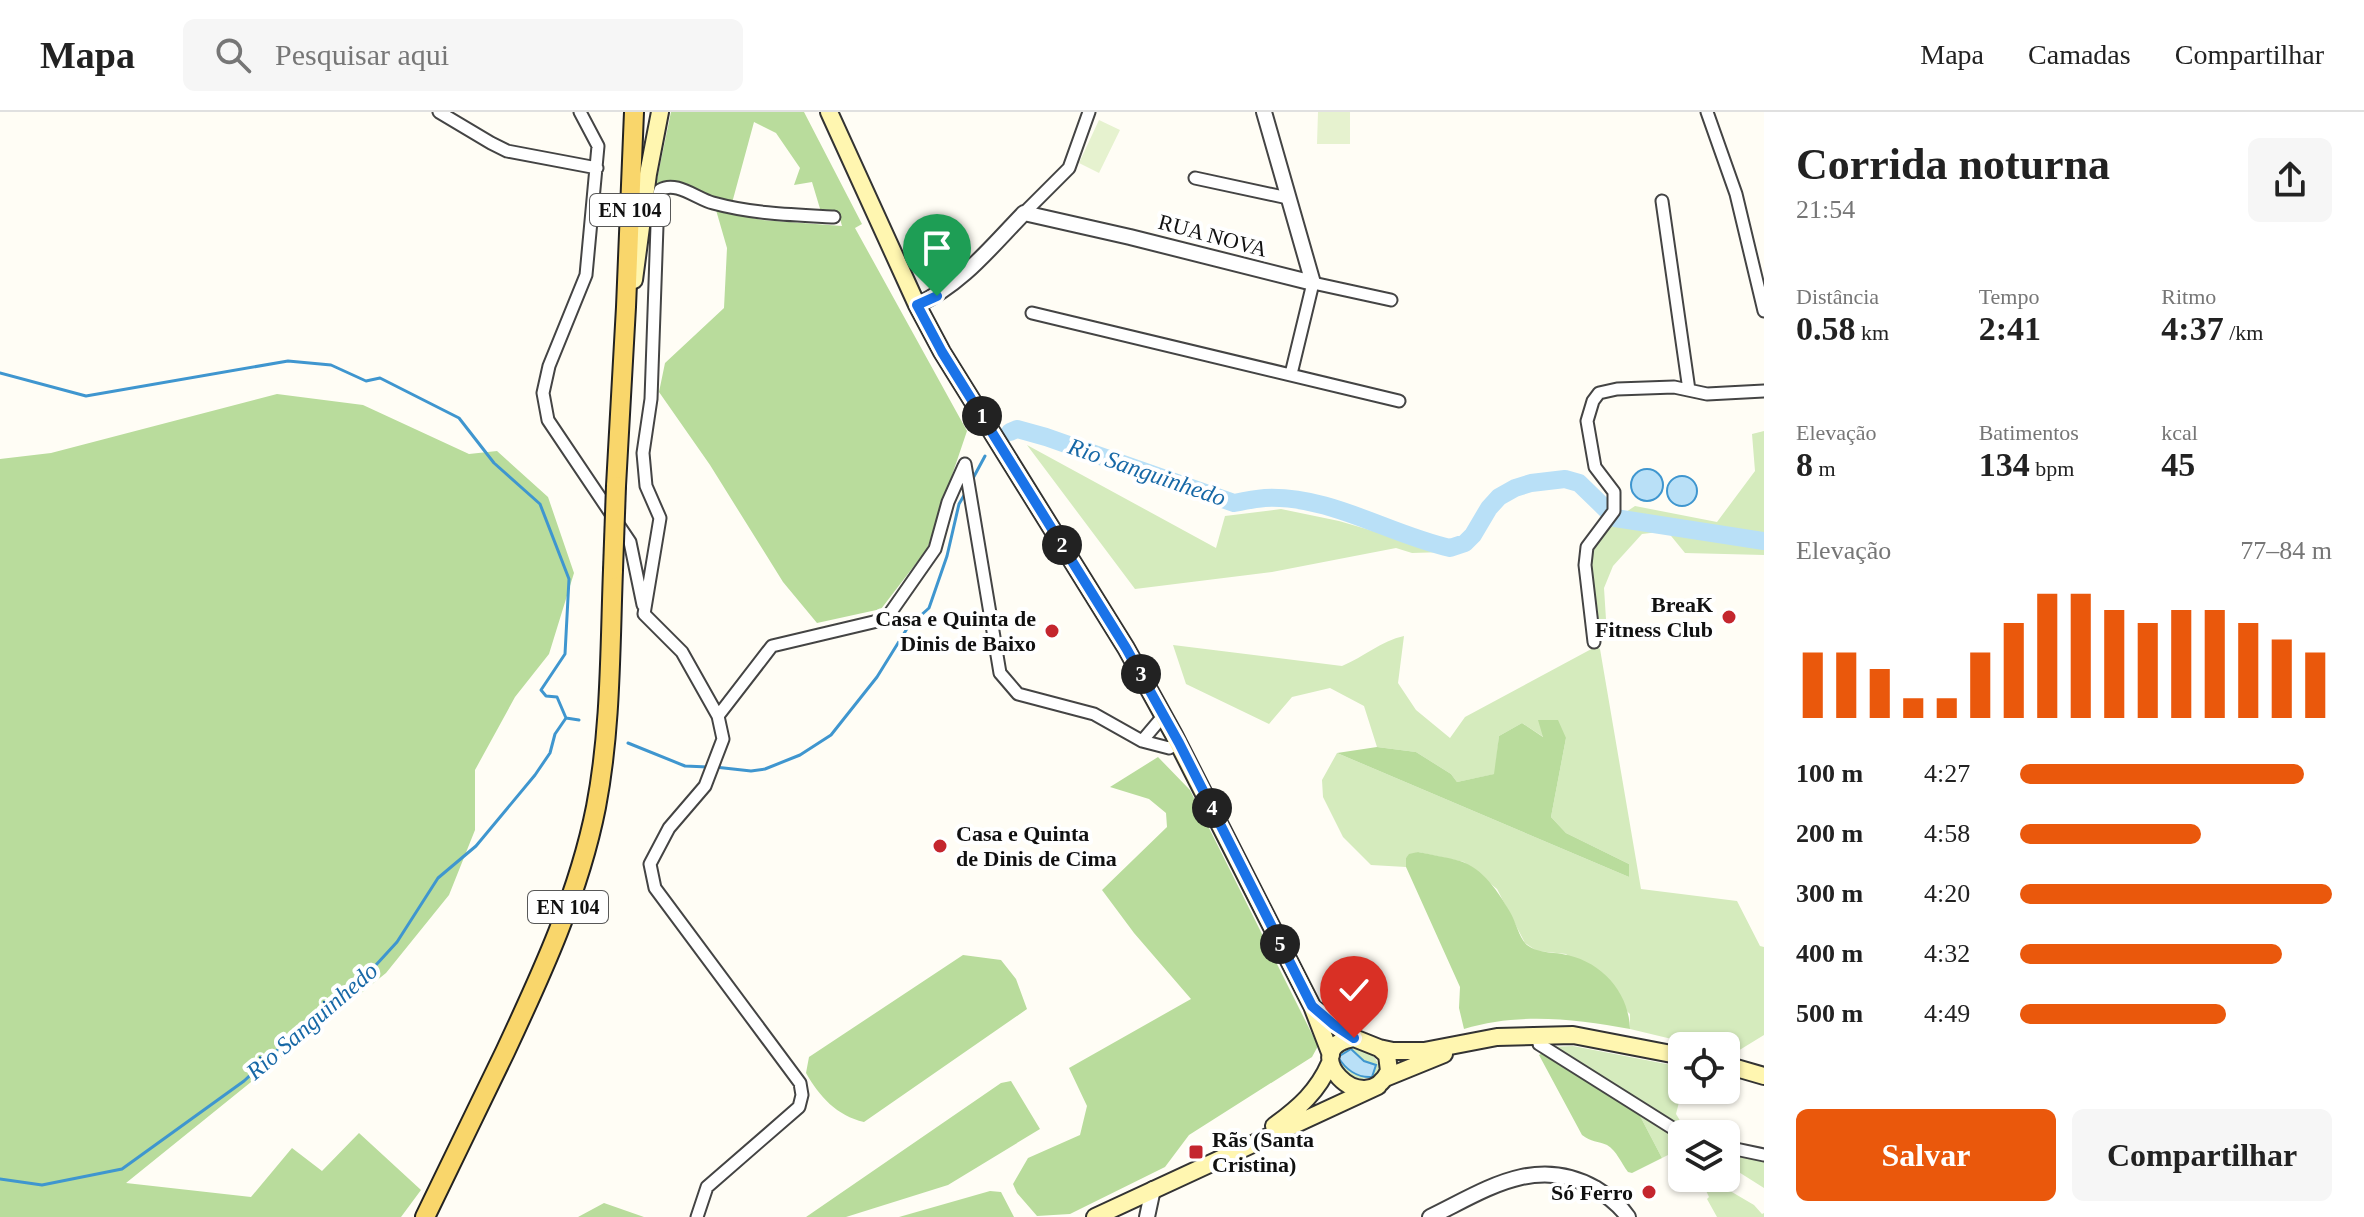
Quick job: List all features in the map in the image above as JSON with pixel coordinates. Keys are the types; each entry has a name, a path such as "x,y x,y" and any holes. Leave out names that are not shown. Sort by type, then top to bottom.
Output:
{"main road":[{"path":"626,307 632,303 648,174 660,112"},
{"name":"EN 104","path":"425,1217 542,974 564,918 595,808 603,762 609,687 626,307 627,114"},
{"name":"EN 104","path":"619,414 619,315 627,114"},
{"path":"822,114 942,352 1126,648 1179,743 1312,1006 1334,1072 1353,1087 1364,1089 1382,1082 1389,1063 1387,1055 1379,1048"},
{"path":"1312,1006 1354,1038 1393,1051 1424,1051 1497,1037 1540,1035 1594,1038 1668,1053"},
{"path":"1237,1151 1308,1100 1322,1080 1338,1042 1354,1038"},
{"path":"1095,1217 1471,1043"},
{"path":"1740,1069 1764,1076"}],"street":[{"path":"439,112 455,116 507,151 597,168"},
{"path":"580,112 598,146 586,275 549,366 543,393 548,420 630,542 644,614 682,652 718,716 723,739 705,786 669,828 650,864 655,888 800,1083 802,1095 799,1107 707,1187 697,1217"},
{"path":"917,305 955,284 1069,168 1089,112"},
{"path":"1264,112 1313,283 1291,374"},
{"path":"1707,112 1736,194 1764,311"},
{"path":"1195,178 1288,198"},
{"path":"644,614 660,518 646,486 643,453 651,399 660,190 675,187 712,203 773,214 834,217"},
{"path":"1662,201 1689,390"},
{"name":"RUA NOVA","path":"1024,213 1391,300"},
{"path":"1032,313 1399,401"},
{"path":"1594,642 1585,565 1587,547 1611,515 1614,492 1595,467 1587,421 1593,401 1599,393 1617,389 1674,387 1707,394 1764,391"},
{"path":"718,716 772,646 886,619 935,549 948,502 965,464 1000,673 1018,694 1094,714 1142,741 1169,748 1179,743"},
{"path":"1142,741 1164,715"},
{"path":"1540,1035 1539,1044 1668,1125"},
{"path":"1740,1150 1764,1155"},
{"path":"1430,1217 1517,1177 1549,1174 1581,1180 1607,1195 1628,1217"},
{"path":"1147,1217 1153,1189"}],"green space":[{"path":"671,112 804,112 862,224 855,228 967,431 927,549 881,609 817,623 783,582 710,465 659,392 665,363 724,308 727,248 716,210 762,220 842,226 839,215 821,212 812,182 794,185 800,168 776,133 754,122 732,203 656,184"},
{"path":"1318,112 1350,112 1350,144 1317,144"},
{"path":"1099,120 1120,130 1099,173 1079,163"},
{"path":"277,394 363,405 469,454 497,451 548,497 574,573 549,654 515,697 475,770 475,830 449,895 386,973 126,1183 251,1197 292,1148 322,1171 359,1133 421,1190 401,1217 0,1217 0,459 51,453"},
{"path":"1764,431 1764,555 1685,553 1667,531 1642,534 1613,566 1604,588 1607,635 1601,636 1589,552 1611,522 1635,506 1717,522 1755,471 1752,434"},
{"path":"1027,445 1216,548 1225,516 1281,509 1339,521 1445,552 1412,553 1396,548 1272,572 1135,589"},
{"path":"1404,636 1398,683 1416,710 1450,738 1465,717 1597,646 1600,649 1641,889 1737,901 1760,946 1764,947 1764,1035 1740,1050 1740,1032 1668,1032 1668,1038 1630,1029 1630,1014 1566,954 1537,951 1525,943 1497,889 1464,862 1418,852 1406,858 1406,867 1371,865 1343,837 1323,797 1322,780 1337,753 1629,877 1629,864 1566,833 1551,817 1566,738 1545,738 1522,723 1499,736 1495,774 1457,782 1451,774 1416,752 1377,747 1364,706 1330,688 1292,697 1269,724 1186,684 1173,645 1342,666"},
{"path":"1538,720 1558,720 1566,738 1551,817 1566,833 1629,864 1629,877 1337,753 1377,747 1416,752 1451,774 1457,782 1494,774 1499,736 1522,723 1543,737"},
{"path":"1158,757 1190,790 1318,1046 1312,1057 1189,1135 1165,1167 1070,1214 1037,1216 1013,1184 1028,1158 1080,1135 1087,1106 1069,1068 1191,999 1134,933 1102,890 1167,827 1166,813 1149,799 1110,787"},
{"path":"1418,852 1460,861 1476,869 1501,897 1522,938 1531,948 1576,957 1600,970 1618,990 1630,1029 1589,1022 1526,1019 1464,1029 1459,1008 1460,987 1406,867 1409,854"},
{"path":"963,955 1001,960 1016,979 1027,1009 864,1122 845,1115 830,1104 806,1073 809,1057"},
{"path":"1351,1046 1361,1049 1373,1056 1379,1068 1374,1077 1356,1080 1342,1073 1336,1056","holes":["1351,1049 1375,1065 1369,1075 1359,1075 1347,1068 1338,1057"]},
{"path":"1573,1046 1668,1064 1668,1104 1678,1104 1676,1114 1680,1120 1668,1120 1549,1047"},
{"path":"1544,1052 1639,1114 1662,1158 1632,1173 1628,1172 1610,1148 1582,1135 1539,1055"},
{"path":"1011,1081 1040,1129 948,1185 846,1217 806,1217 1001,1083"},
{"path":"1639,1114 1668,1129 1668,1155 1662,1158"},
{"path":"1740,1155 1764,1161 1764,1188 1740,1173"},
{"path":"990,1191 1001,1192 1014,1217 899,1217"},
{"path":"1707,1192 1732,1192 1754,1205 1764,1213 1764,1217 1717,1217 1707,1199"},
{"path":"604,1203 644,1217 578,1217"}],"water":[{"path":"1647,469 1658,474 1663,485 1658,496 1647,501 1636,496 1631,485 1636,474"},
{"path":"1682,476 1693,480 1697,491 1693,502 1682,506 1671,502 1667,491 1671,480"},
{"path":"1351,1049 1364,1061 1376,1065 1372,1077 1357,1075 1341,1062 1338,1057"}],"waterway":[{"path":"0,373 86,396 288,361 331,365 366,381 380,378 459,418 494,463 540,504 569,579 565,654 541,690 546,696 557,697 566,718"},
{"name":"Rio Sanguinhedo","path":"1010,432 1017,429 1046,437 1234,503 1265,498 1313,503 1450,548 1465,543 1473,535 1499,497 1531,483 1565,479 1579,483 1615,518 1764,541"},
{"name":"Rio Sanguinhedo","path":"971,482 985,456"},
{"name":"Rio Sanguinhedo","path":"715,767 751,771 765,769 800,755 831,735 877,677 908,627 929,608 947,556 959,504 966,492"},
{"name":"Rio Sanguinhedo","path":"0,1179 42,1185 122,1169 244,1081 299,1030 354,989 397,942 438,878 476,846 535,775 550,753 555,734 566,718 579,720"},
{"name":"Rio Sanguinhedo","path":"628,743 685,766 708,767"}],"place":[{"name":"BreaK Fitness Club","path":"1729,617"},
{"name":"Casa e Quinta de Dinis de Baixo","path":"1052,631"},
{"name":"Casa e Quinta de Dinis de Cima","path":"940,846"},
{"name":"Rãs (Santa Cristina)","path":"1196,1152"},
{"name":"Só Ferro","path":"1649,1192"}],"route":[{"path":"937,296 917,305 942,352 1126,648 1179,743 1312,1006 1354,1038"}]}
